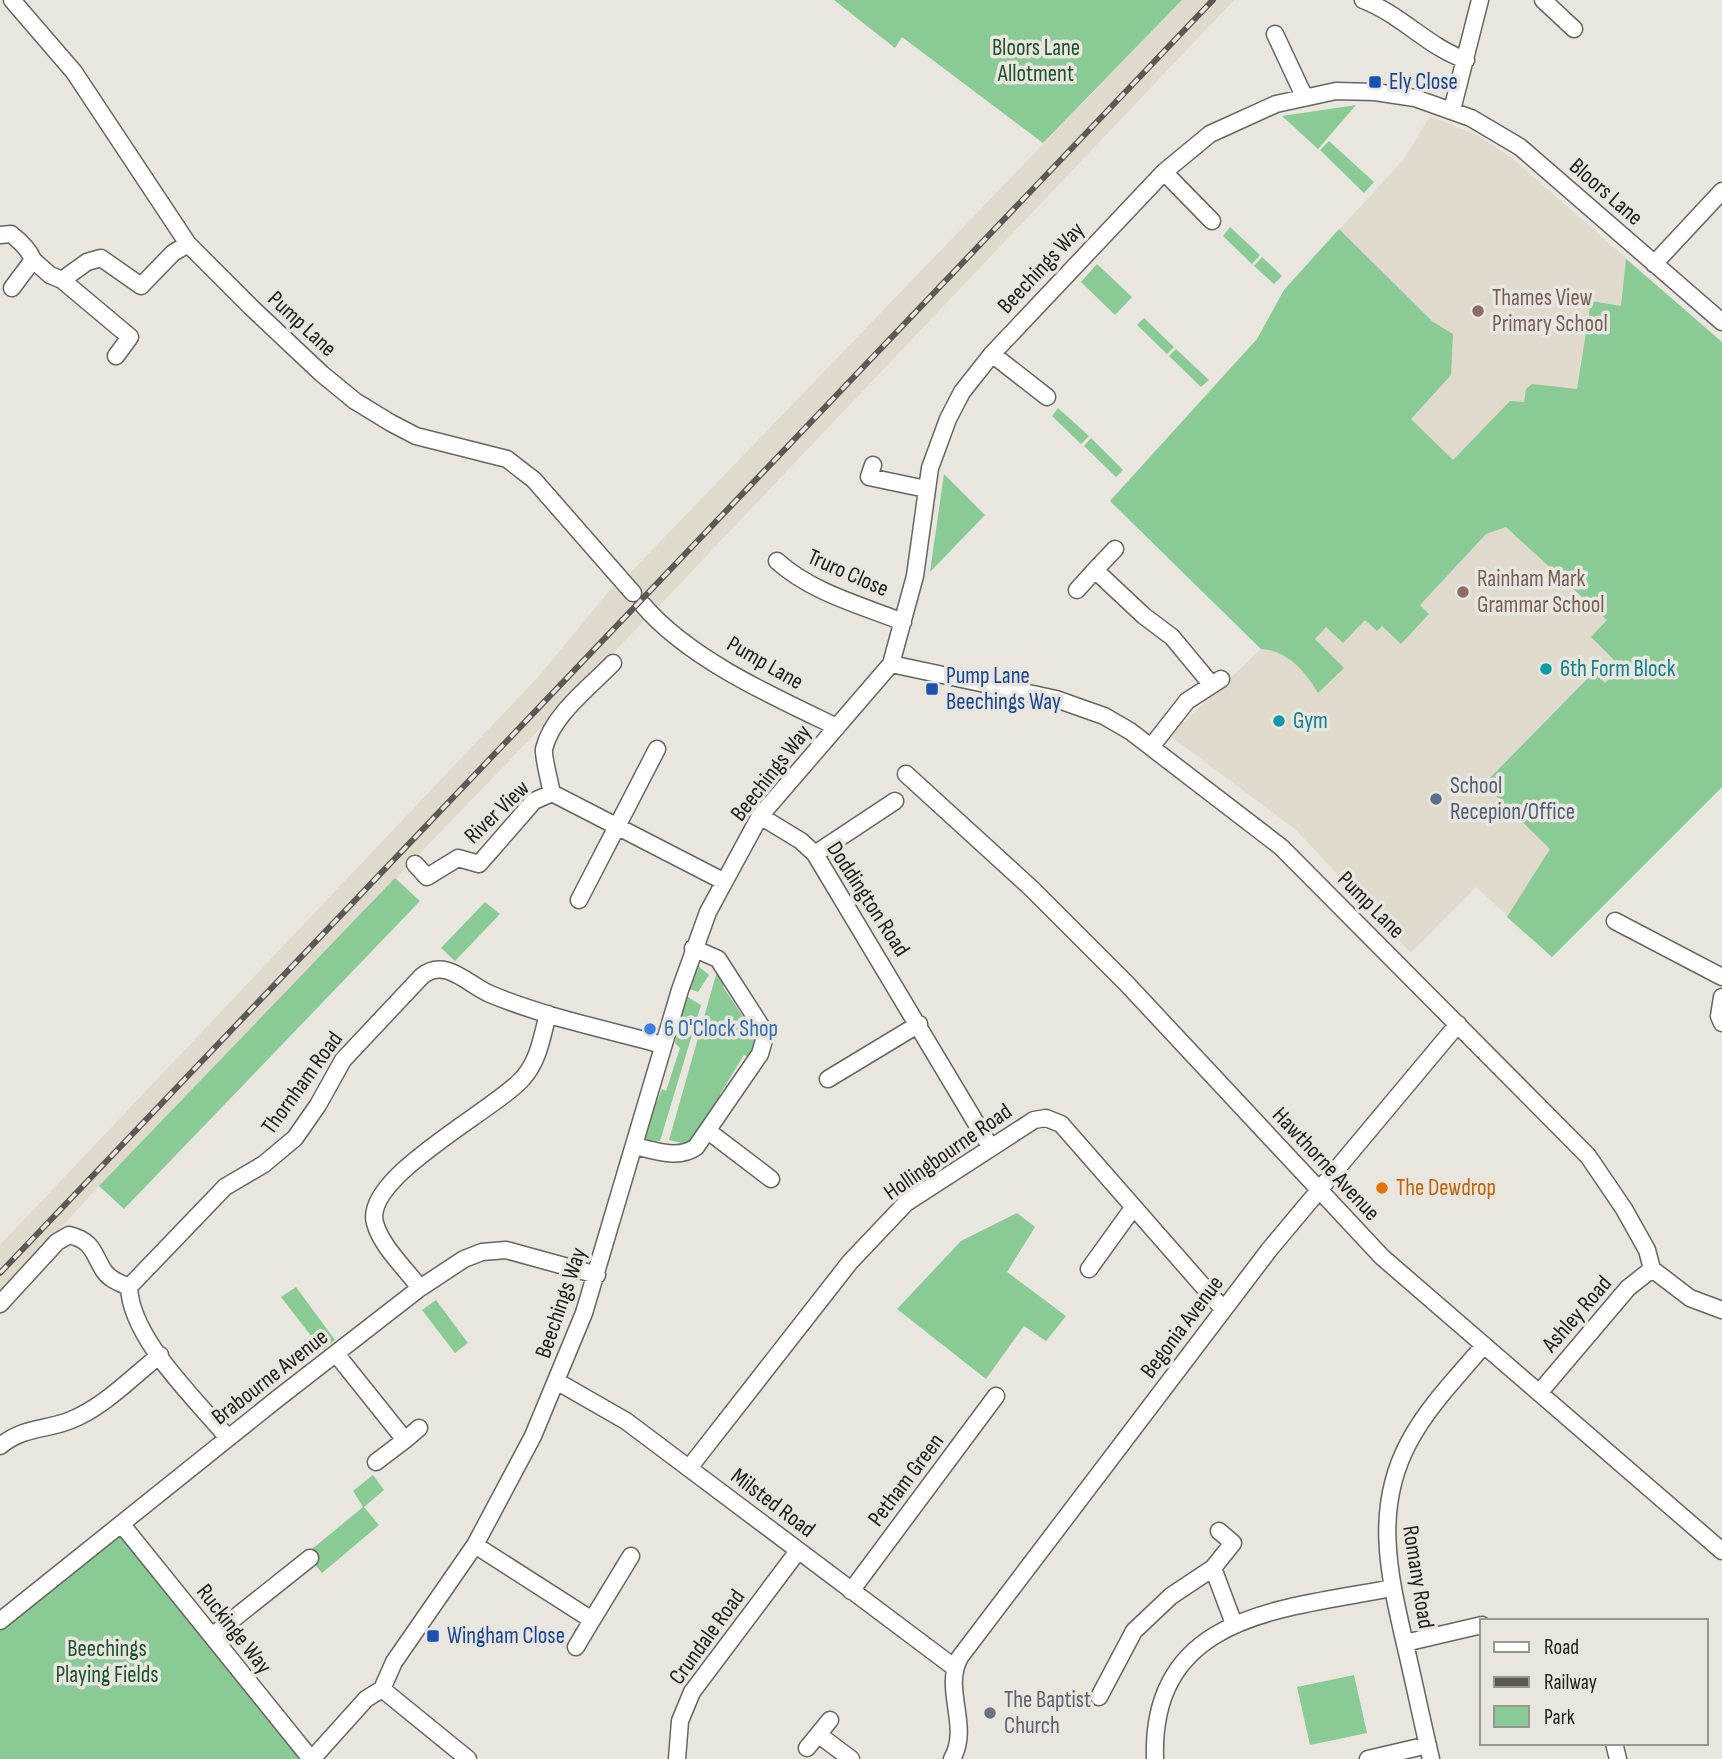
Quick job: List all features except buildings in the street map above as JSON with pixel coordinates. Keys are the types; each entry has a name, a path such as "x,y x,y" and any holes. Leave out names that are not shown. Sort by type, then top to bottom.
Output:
{"street":[{"name":"Pump Lane","path":"12,0 74,72 188,244 322,374 355,401 416,436 507,459 534,480 663,626 740,678 838,727"},
{"path":"1363,0 1393,13 1448,53 1465,60"},
{"path":"1452,110 1480,0"},
{"path":"1543,0 1574,29"},
{"path":"1275,34 1304,96"},
{"name":"Beechings Way","path":"312,1759 366,1699 382,1689 394,1662 475,1545 558,1382 597,1275 693,948 723,881 760,816 891,664 915,576 926,489 936,449 962,392 992,354 1164,172 1187,150 1232,122 1304,96 1336,92 1375,92 1415,97 1452,110"},
{"name":"Bloors Lane","path":"1452,110 1492,129 1530,155 1722,322"},
{"path":"1164,172 1212,221"},
{"path":"1654,264 1722,191"},
{"path":"0,235 10,234 15,237 33,260 50,275 62,280 130,337 116,356"},
{"path":"62,280 87,262 102,258 141,286 173,253 188,244"},
{"path":"12,288 33,260"},
{"path":"992,354 1046,397"},
{"path":"873,465 869,477 926,489"},
{"path":"1077,590 1115,549"},
{"name":"Truro Close","path":"776,561 792,575 903,622"},
{"path":"1095,570 1144,616 1172,637 1216,682 1187,701 1151,747"},
{"name":"River View","path":"415,864 427,877 458,858 480,864 534,802 552,793 544,755 548,740 563,714 613,663"},
{"name":"Pump Lane","path":"891,664 1079,706 1104,716 1151,747 1281,847 1596,1166 1642,1240 1652,1269"},
{"path":"579,900 657,749"},
{"name":"Hawthorne Avenue","path":"815,855 907,789 1022,880 1126,983 1382,1257 1722,1551"},
{"path":"552,793 723,881"},
{"name":"Doddington Road","path":"760,816 801,841 815,855 919,1024 991,1148"},
{"path":"1615,921 1722,977"},
{"path":"634,1146 676,1154 688,1153 708,1131 760,1054 764,1040 761,1026 718,959 693,948"},
{"name":"Thornham Road","path":"129,1287 225,1186 264,1164 295,1138 343,1060 427,972 441,969 452,971 480,990 548,1014 663,1045"},
{"path":"1722,997 1719,1016 1722,1023"},
{"path":"420,1289 380,1234 374,1220 376,1208 386,1191 428,1147 504,1098 525,1076 536,1060 548,1014"},
{"path":"828,1079 919,1024"},
{"name":"Begonia Avenue","path":"955,1668 960,1657 1223,1309 1458,1024"},
{"name":"Hollingbourne Road","path":"689,1468 850,1262 905,1203 1034,1120 1055,1121 1223,1309"},
{"path":"708,1131 771,1179"},
{"path":"1089,1269 1133,1208"},
{"path":"0,1304 57,1242 69,1236 83,1241 97,1253 107,1275 129,1287 130,1302 136,1320 159,1355 228,1438"},
{"name":"Brabourne Avenue","path":"0,1621 123,1526 228,1438 420,1289 464,1259 482,1252 506,1250 597,1275"},
{"path":"1652,1269 1690,1298 1722,1310"},
{"name":"Ashley Road","path":"1539,1393 1629,1288 1652,1269"},
{"name":"Romany Road","path":"1429,1752 1392,1588 1385,1533 1388,1499 1398,1466 1418,1426 1484,1345"},
{"path":"0,1446 14,1435 70,1421 93,1408 159,1355"},
{"path":"337,1355 405,1440"},
{"name":"Milsted Road","path":"558,1382 607,1407 955,1668"},
{"name":"Petham Green","path":"851,1591 996,1396"},
{"path":"376,1462 419,1428"},
{"name":"Ruckinge Way","path":"123,1526 312,1759"},
{"path":"1099,1697 1134,1630 1171,1596 1213,1568 1233,1543 1219,1531"},
{"path":"475,1545 592,1620"},
{"name":"Crundale Road","path":"677,1759 680,1721 692,1692 798,1551"},
{"path":"576,1647 631,1556"},
{"path":"212,1636 310,1558"},
{"path":"1213,1568 1234,1624"},
{"path":"1155,1759 1157,1722 1165,1693 1180,1666 1203,1640 1255,1615 1392,1588"},
{"path":"1405,1643 1480,1625"},
{"path":"955,1668 960,1739 955,1758"},
{"path":"382,1689 468,1759"},
{"path":"807,1748 830,1720"},
{"path":"819,1735 851,1759"},
{"path":"1368,1759 1429,1752"}],"shaded area":[{"path":"1182,0 1234,0 656,609 628,575"},
{"name":"Rainham Mark Grammar School","path":"1430,116 1479,136 1513,159 1722,342 1722,787 1552,957 1476,887 1411,953 1296,830 1170,736 1261,649 1110,501 1257,339 1284,290 1404,159"},
{"path":"613,586 646,619 99,1186 0,1294 0,1245 539,676"}],"green space":[{"name":"Bloors Lane Allotment","path":"834,0 1182,0 1043,143 902,37 895,48"},
{"path":"1356,105 1318,149 1282,116"},
{"path":"1329,141 1374,182 1364,193 1320,150"},
{"path":"1230,227 1260,255 1252,264 1223,236"},
{"name":"Rainham Mark Grammar School","path":"1339,229 1433,322 1453,334 1451,375 1411,419 1453,460 1510,401 1524,402 1526,389 1532,384 1577,389 1591,301 1621,306 1626,259 1722,342 1722,787 1552,957 1507,917 1550,849 1484,784 1594,672 1605,683 1620,666 1591,637 1607,620 1506,527 1486,534 1420,605 1429,614 1401,644 1382,626 1377,631 1365,620 1343,643 1326,627 1315,639 1344,668 1318,693 1308,677 1295,664 1279,653 1261,649 1110,501 1257,339 1284,290"},
{"path":"1262,257 1282,276 1274,284 1254,266"},
{"path":"1097,264 1132,297 1115,315 1081,282"},
{"path":"1144,318 1174,347 1167,354 1137,325"},
{"path":"1176,349 1209,380 1201,387 1169,356"},
{"path":"1058,408 1089,436 1081,444 1052,416"},
{"path":"1091,438 1123,470 1116,477 1084,446"},
{"path":"944,474 985,515 930,572"},
{"path":"395,878 420,901 124,1209 99,1186"},
{"path":"485,902 500,914 455,961 441,948"},
{"path":"697,965 709,975 698,992 687,988"},
{"path":"718,968 726,979 723,987 750,1027 754,1026 757,1044 750,1057 744,1055 720,1094 721,1101 692,1140 685,1144 669,1140"},
{"path":"686,996 701,1005 660,1141 641,1140 662,1089 666,1091 680,1048 675,1043"},
{"path":"1017,1213 1035,1227 1007,1272 1066,1316 1046,1341 1024,1326 986,1379 897,1309 961,1241"},
{"path":"296,1287 335,1340 322,1350 281,1297"},
{"path":"436,1300 468,1343 455,1353 422,1310"},
{"path":"373,1475 384,1490 364,1507 379,1525 322,1573 306,1554 363,1507 353,1491"},
{"name":"Beechings Playing Fields","path":"123,1526 311,1759 0,1759 0,1621"},
{"path":"1354,1675 1367,1733 1310,1745 1297,1687"}],"railway":[{"path":"0,1273 1213,0"}],"place":[{"name":"Ely Close","path":"1375,82"},
{"name":"Thames View Primary School","path":"1478,311"},
{"name":"Rainham Mark Grammar School","path":"1463,592"},
{"name":"6th Form Block","path":"1546,669"},
{"name":"Pump Lane Beechings Way","path":"932,689"},
{"name":"Gym","path":"1279,721"},
{"name":"School Recepion/Office","path":"1436,799"},
{"name":"6 O'Clock Shop","path":"650,1029"},
{"name":"The Dewdrop","path":"1382,1188"},
{"name":"Wingham Close","path":"433,1636"},
{"name":"The Baptist Church","path":"990,1713"}]}
